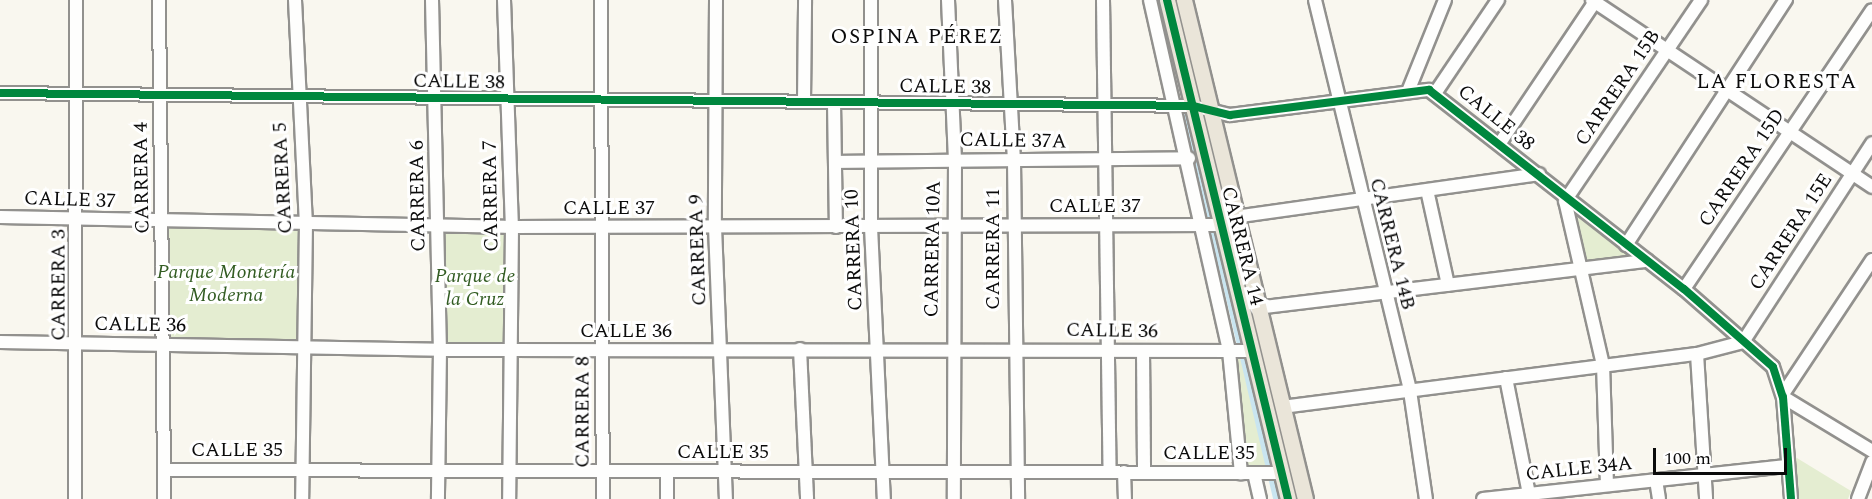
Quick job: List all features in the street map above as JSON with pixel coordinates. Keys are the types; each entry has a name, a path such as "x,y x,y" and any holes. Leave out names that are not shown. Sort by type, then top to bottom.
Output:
{"main road":[{"name":"CARRERA 14","path":"1167,0 1184,106 1209,225 1268,473 1288,499"},
{"name":"CARRERA 14","path":"1184,0 1256,308 1305,499"}],"street":[{"name":"CARRERA 3","path":"75,499 78,344 76,0"},
{"name":"CARRERA 4","path":"159,0 164,499"},
{"name":"CARRERA 5","path":"295,0 306,223 306,348 302,499"},
{"name":"CARRERA 6","path":"432,0 440,350 438,499"},
{"name":"CARRERA 7","path":"504,0 512,227 509,499"},
{"name":"CARRERA 8","path":"601,0 603,499"},
{"name":"CARRERA 9","path":"716,0 715,227 726,499"},
{"path":"804,102 805,0"},
{"name":"CARRERA 10","path":"871,0 874,103 871,160 872,227 884,499"},
{"name":"CARRERA 10A","path":"948,0 955,159 951,226 950,348 954,499"},
{"name":"CARRERA 11","path":"1005,0 1008,105 1014,161 1012,348 1018,499"},
{"path":"1103,0 1110,472"},
{"path":"1150,0 1184,106 1189,158 1209,225 1239,351 1240,473"},
{"name":"CARRERA 14B","path":"1315,0 1361,199 1410,391 1426,499"},
{"path":"1409,89 1445,0"},
{"path":"1436,92 1498,0"},
{"name":"CARRERA 15B","path":"1567,197 1701,0"},
{"path":"1626,245 1786,0"},
{"path":"1500,142 1594,1 1872,188"},
{"name":"CARRERA 15D","path":"1684,289 1872,10"},
{"name":"CALLE 38","path":"0,93 1184,106 1211,113 1337,100 1409,89 1436,92 1684,289 1781,379 1783,395"},
{"path":"834,103 836,227"},
{"name":"CARRERA 15E","path":"1743,342 1872,142"},
{"name":"CALLE 37A","path":"836,162 955,159 1106,162 1189,158"},
{"path":"1234,217 1539,174"},
{"path":"1427,190 1448,285"},
{"path":"1567,197 1564,212 1603,365 1607,485"},
{"name":"CALLE 37","path":"0,217 162,222 602,228 1209,225"},
{"path":"1791,499 1786,466 1783,395 1872,260"},
{"path":"1256,308 1647,261"},
{"name":"CALLE 36","path":"0,342 440,350 1012,348 1239,351"},
{"path":"1282,407 1697,354 1743,342"},
{"path":"800,349 807,499"},
{"path":"1143,351 1144,472"},
{"path":"1697,354 1706,499"},
{"path":"1506,378 1530,496"},
{"path":"1783,395 1872,451"},
{"path":"1858,499 1872,462"},
{"name":"CALLE 34A","path":"1483,499 1593,493 1607,485 1786,466"},
{"name":"CALLE 35","path":"164,470 1268,473"},
{"path":"667,471 667,499"},
{"path":"1124,472 1125,499"},
{"path":"1260,499 1268,473"},
{"path":"1656,480 1659,499"}],"green space":[{"path":"1568,204 1632,255 1582,261"},
{"name":"Parque Montería Moderna","path":"167,226 300,226 300,341 167,341"},
{"name":"Parque de la Cruz","path":"440,229 509,229 509,346 440,346"},
{"path":"1221,359 1247,359 1272,466 1236,466"},
{"path":"1792,455 1851,491 1848,499 1796,499"}],"waterway":[{"path":"1184,101 1277,499"}],"cycle path":[{"path":"1167,0 1288,499"},
{"path":"0,93 1193,106 1230,115 1429,90 1684,289 1773,367 1783,397 1791,499"}],"district":[{"name":"OSPINA PÉREZ","path":"917,37"},
{"name":"LA FLORESTA","path":"1777,82"}]}
